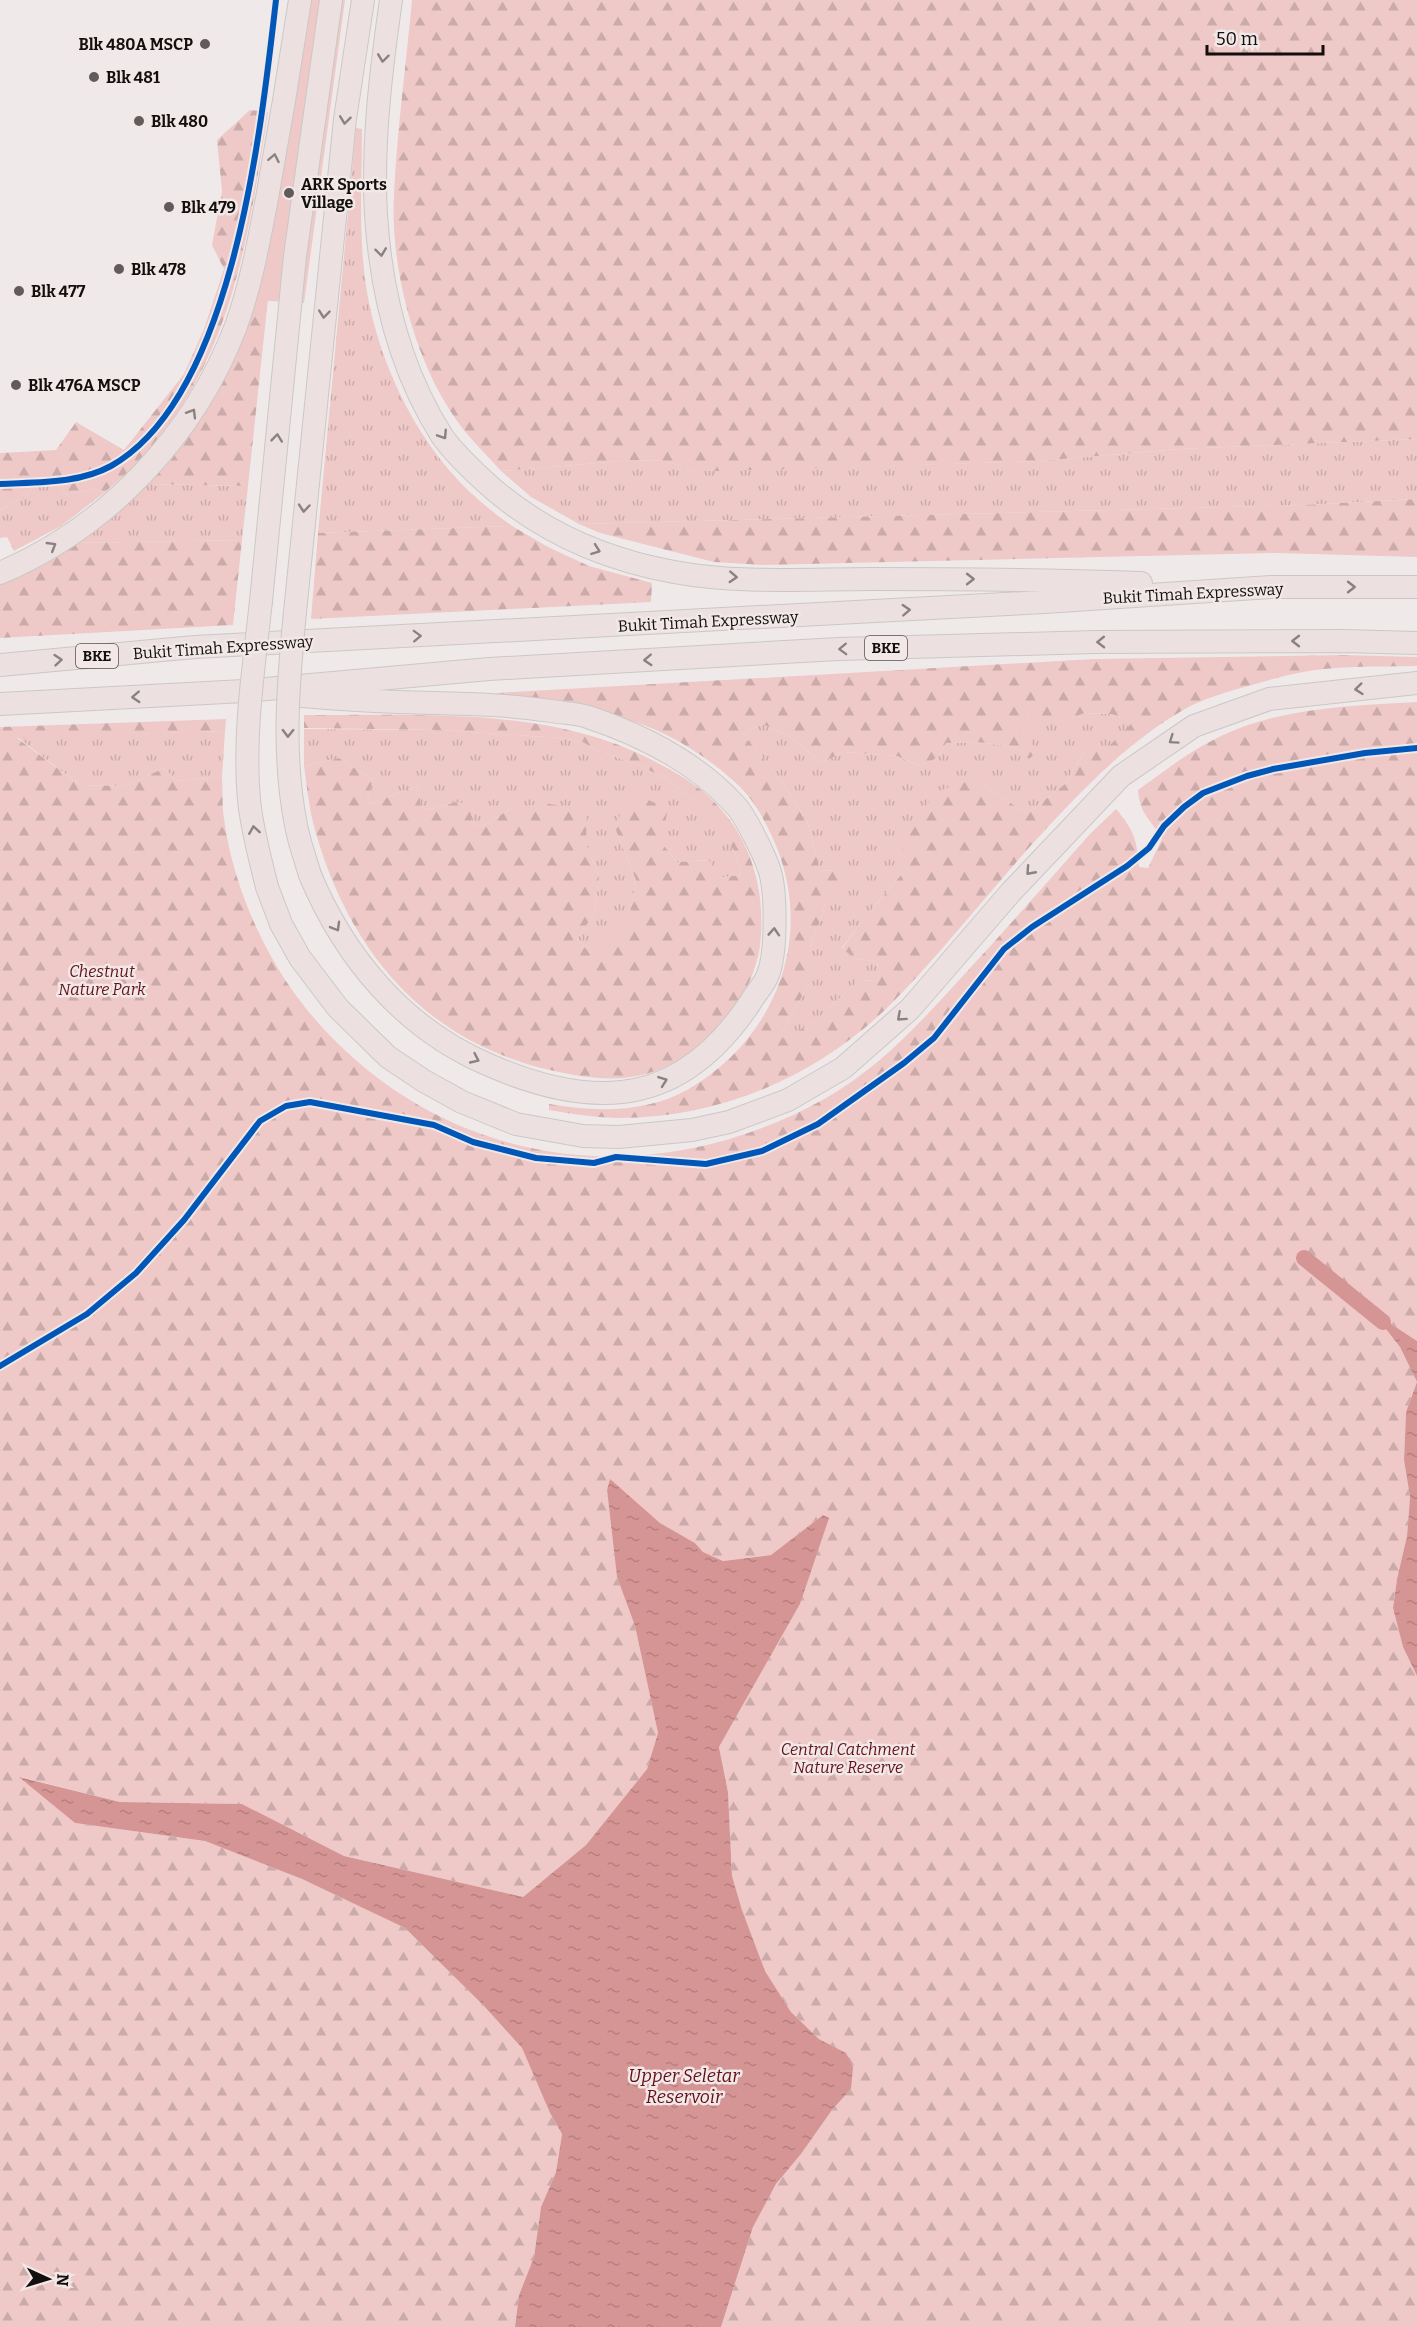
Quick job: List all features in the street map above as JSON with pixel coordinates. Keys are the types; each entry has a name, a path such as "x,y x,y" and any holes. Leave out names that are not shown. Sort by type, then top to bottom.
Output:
{"highway":[{"path":"0,573 72,534 125,492 149,469 185,424 212,379 236,326 250,278 281,121 300,0"},
{"path":"331,0 296,256 249,710 249,799 254,834 267,887 281,924 300,958 338,1008 388,1057 424,1082 462,1102 516,1124 583,1136 619,1137 692,1130 729,1122 788,1100 843,1068 910,1009 1025,877 1121,776 1194,726 1269,699 1417,683"},
{"path":"244,691 355,700 504,704 585,716 640,738 695,768 738,808 770,868 776,930 768,976 719,1044 677,1076 650,1086 623,1092 571,1090 515,1076 470,1057 427,1029 391,999 360,965 336,928 310,875 296,826 287,761 289,681 345,119 363,0"},
{"path":"391,0 381,73 376,148 376,215 386,292 400,348 423,401 444,439 471,469 526,515 555,532 590,548 626,561 675,572 767,579 1018,579 1271,587"},
{"name":"Bukit Timah Expressway","path":"0,665 195,647 997,605 1271,587 1417,587"},
{"name":"BKE","path":"0,704 244,691 489,669 838,649 1095,642 1417,643"}],"green space":[{"name":"ARK Sports Village","path":"289,0 345,0 304,303 240,299 278,87"},
{"path":"412,0 1417,0 1417,439 1179,449 1040,461 695,471 665,461 634,460 501,471 462,427 437,389 415,336 400,279 394,222 394,195"},
{"path":"250,110 268,112 246,239 223,321 206,361 186,398 141,460 104,493 95,489 65,495 53,478 39,478 25,497 0,510 0,453 56,450 76,422 124,450 184,374 204,329 224,269 212,245 222,191 217,140"},
{"path":"356,128 362,129 361,231 364,272 373,321 382,350 406,406 439,458 480,501 512,526 318,533"},
{"path":"277,215 248,486 146,484 170,461 219,388"},
{"path":"1417,439 1417,499 1304,505 579,524 531,497 501,471 634,460 665,461 695,471 1040,461 1179,449"},
{"path":"39,478 53,478 65,495 95,489 104,493 61,526 14,551 7,537 0,538 0,510 25,497"},
{"path":"146,484 248,486 242,540 74,543"},
{"path":"1417,499 1417,557 1277,553 763,565 714,562 600,533 579,524 1304,505"},
{"path":"512,526 548,547 589,566 652,583 651,602 311,619 318,533"},
{"path":"242,540 233,625 0,638 0,579 74,543"},
{"path":"1343,655 1417,657 1417,666 1339,668 1308,671 1276,678 1208,698 1185,709 1151,731 1105,769 1040,835 932,960 887,1008 859,1033 796,1074 762,1090 691,1111 616,1118 549,1110 549,1104 620,1109 671,1098 717,1069 743,1045 763,1017 778,986 787,953 791,919 787,883 777,848 755,805 736,783 696,752 650,727 618,717 497,698 497,693 1094,659","holes":["1085,713 1111,714 1134,721 1109,746 1084,752 1065,784 1027,814 984,785 961,782 935,793 902,845 907,868 862,921 842,949 857,959 877,961 879,981 859,980 815,1021 784,1039 781,1034 809,984 809,951 826,899 845,892 846,879 835,871 820,870 807,821 780,779 743,734 762,724 789,736 822,763 843,752 897,756 920,766 937,758 946,743 977,742 1015,747 1029,759 1038,751 1019,729 1030,717 1040,724"]},
{"name":"Central Catchment Nature Reserve","path":"1417,702 1417,1341 1385,1320 1382,1324 1400,1347 1417,1382 1406,1412 1404,1460 1410,1497 1407,1536 1393,1608 1403,1647 1417,1676 1417,2327 721,2327 753,2227 776,2184 801,2154 832,2110 851,2089 846,2053 819,2039 791,2012 765,1971 732,1876 728,1792 719,1747 800,1604 823,1515 771,1555 723,1561 703,1552 695,1543 660,1523 610,1480 607,1490 617,1577 635,1626 658,1733 647,1769 586,1845 523,1897 344,1856 242,1804 120,1802 21,1777 75,1823 205,1841 302,1879 405,1928 483,2005 522,2048 550,2113 562,2134 556,2172 541,2207 534,2257 519,2295 515,2327 0,2327 0,727 226,719 225,731 17,738 80,785 126,786 164,768 177,781 222,777 223,809 228,844 253,921 292,991 308,1011 361,1064 420,1106 483,1135 550,1152 619,1156 689,1149 758,1129 826,1098 864,1073 915,1027 946,995 1090,834 1116,809 1134,836 1139,867 1148,868 1162,839 1143,811 1138,790 1205,744 1239,728 1288,714 1339,707"},
{"path":"1085,713 1111,714 1135,721 1109,747 1084,752 1065,784 1027,814 984,785 892,885 842,948 857,959 877,961 879,981 859,980 815,1021 784,1040 781,1034 809,984 809,951 835,871 820,870 807,821 780,779 743,734 762,724 789,736 822,763 843,752 897,756 920,766 937,758 946,743 977,742 1015,747 1030,759 1019,729 1030,717 1072,718"},
{"path":"304,715 437,715 527,722 570,730 612,743 652,760 686,779 715,802 732,823 748,852 757,882 761,913 760,946 748,985 737,1004 725,1021 694,1050 658,1070 618,1078 590,1077 550,1070 505,1056 465,1037 429,1013 398,984 371,951 348,914 330,874 315,830 304,766 339,758 373,780 367,800 370,804 418,786 421,806 428,810 456,802 471,804 471,821 480,828 510,809 545,803 587,811 586,844 599,877 594,914 577,939 590,953 628,924 636,880 615,828 629,791 668,809 661,842 677,862 709,860 717,878 741,875 735,852 717,824 698,804 668,780 637,764 597,751 583,742 562,738 440,730 304,728"},
{"path":"304,729 440,730 562,738 583,742 597,751 637,764 668,780 698,804 718,824 735,852 741,875 717,878 708,860 677,862 661,842 615,828 636,880 628,925 590,953 577,939 594,914 599,877 586,844 586,811 510,809 480,828 471,821 456,802 428,810 421,806 418,786 370,804 367,800 373,780 339,758 304,766"},
{"path":"225,731 222,777 177,781 164,768 126,786 80,785 17,737"}],"water":[{"path":"1385,1320 1417,1341 1417,1382 1400,1347 1382,1324"},
{"path":"1417,1382 1417,1676 1403,1647 1393,1608 1407,1536 1410,1497 1404,1460 1406,1412"},
{"name":"Upper Seletar Reservoir","path":"610,1479 660,1523 695,1543 703,1552 723,1561 771,1555 823,1515 829,1518 800,1604 719,1747 728,1792 732,1876 765,1971 791,2012 819,2039 846,2053 853,2067 851,2089 832,2110 801,2154 776,2184 753,2227 721,2327 515,2327 519,2295 534,2257 541,2207 556,2172 562,2134 550,2113 522,2048 483,2005 405,1928 302,1879 205,1841 75,1823 19,1777 120,1802 242,1804 344,1856 523,1897 586,1845 647,1769 658,1733 635,1626 617,1577 607,1490"}],"waterway":[{"path":"1304,1258 1383,1322"}],"cycle path":[{"path":"0,484 71,479 111,466 153,431 187,382 213,322 234,255 250,186 276,0"},
{"path":"0,1366 87,1314 136,1273 184,1220 260,1121 286,1106 310,1102 434,1125 473,1142 536,1158 594,1163 616,1157 706,1164 762,1151 818,1124 904,1063 934,1038 1004,949 1032,927 1127,866 1149,848 1164,826 1203,793 1247,776 1273,769 1365,753 1417,748"}],"place":[{"name":"Blk 480A MSCP","path":"205,44"},
{"name":"Blk 481","path":"94,77"},
{"name":"Blk 480","path":"139,121"},
{"name":"ARK Sports Village","path":"289,193"},
{"name":"Blk 479","path":"169,207"},
{"name":"Blk 478","path":"119,269"},
{"name":"Blk 477","path":"19,291"},
{"name":"Blk 476A MSCP","path":"16,385"}],"park label":[{"name":"Chestnut Nature Park","path":"102,980"}]}
